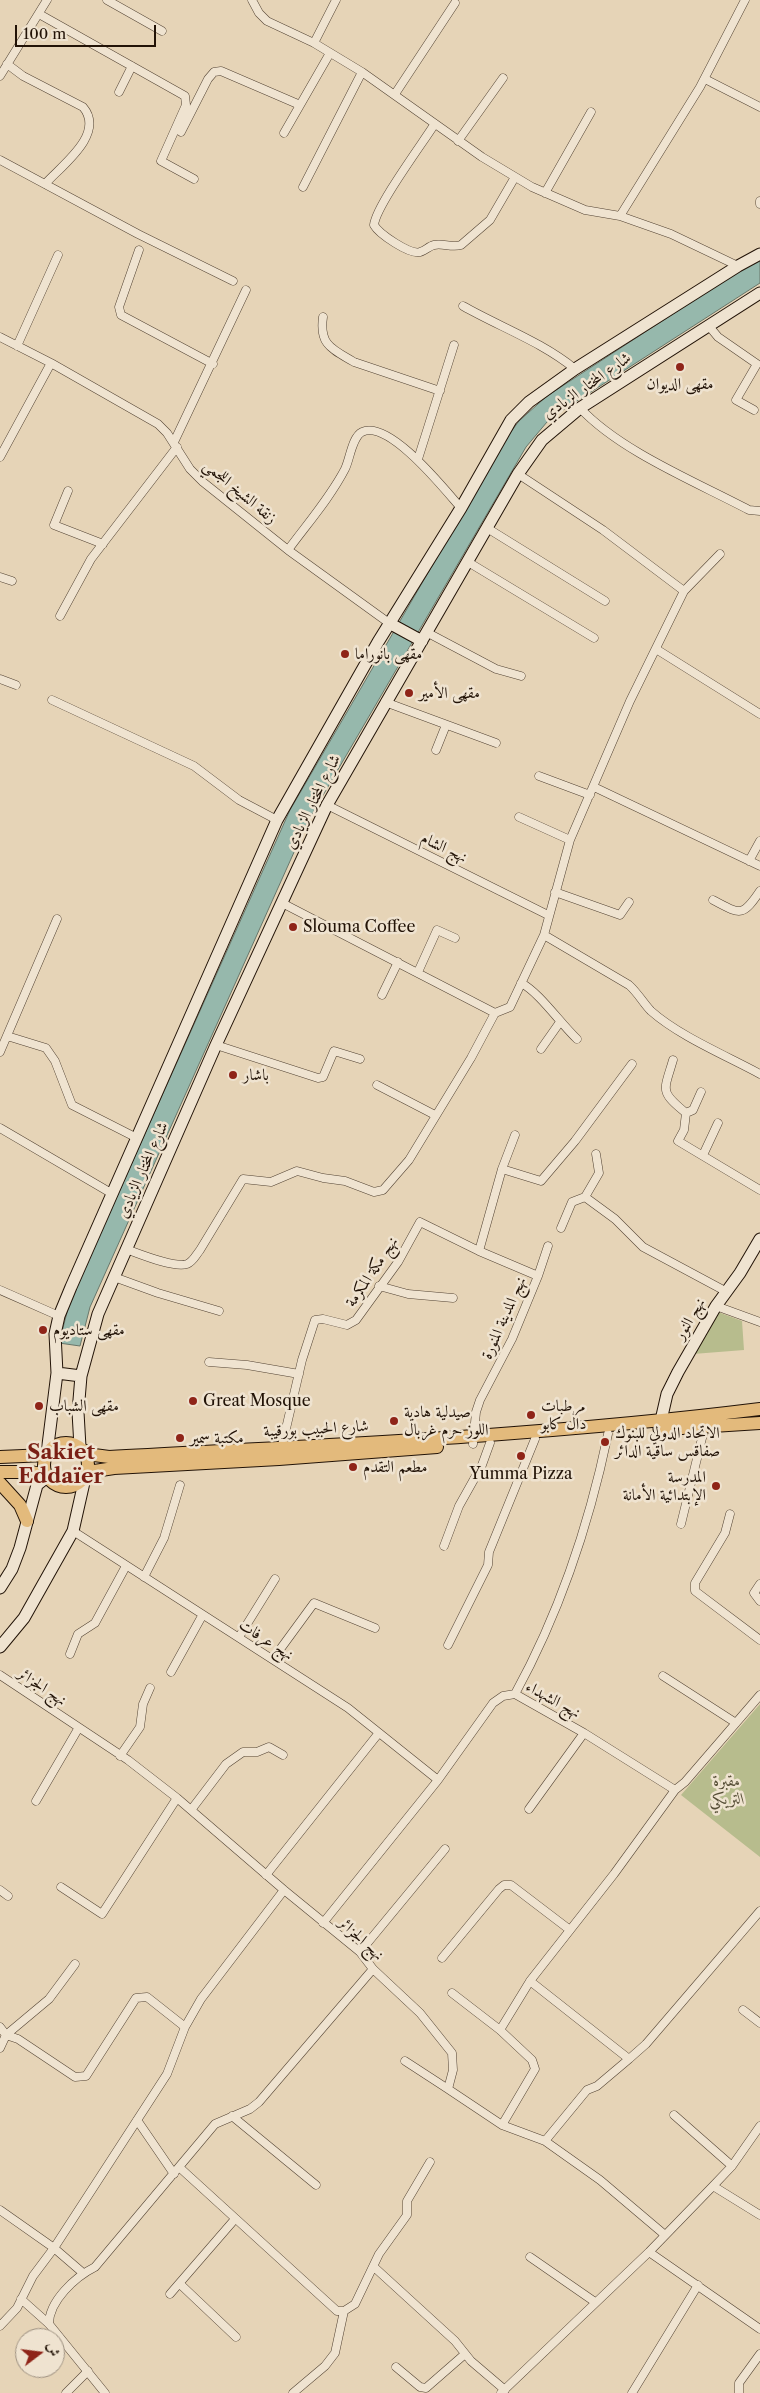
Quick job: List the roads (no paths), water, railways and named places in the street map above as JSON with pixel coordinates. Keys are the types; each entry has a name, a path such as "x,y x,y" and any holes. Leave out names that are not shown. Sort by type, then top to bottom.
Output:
{"main road":[{"path":"0,1588 12,1569 37,1484 47,1476 44,1465 57,1373 55,1334 59,1316 135,1137 277,820 312,756 389,624 461,508 511,420 529,402 575,369 760,254"},
{"name":"شارع المختار الزيادي","path":"81,1448 78,1412 81,1376 98,1314 216,1045 327,806 385,702 425,637 518,474 542,440 580,408 760,293"},
{"path":"389,624 425,637"},
{"name":"نهج النور","path":"660,1425 667,1394 716,1306 727,1292 760,1239"},
{"path":"57,1373 81,1376"},
{"name":"شارع الحبيب بورقيبة","path":"474,1440 490,1443 608,1434 760,1409"},
{"name":"شارع الحبيب بورقيبة","path":"0,1472 31,1472 47,1476 55,1485 66,1487 76,1485 86,1475 114,1468 280,1453 660,1425 760,1423"},
{"name":"شارع الحبيب بورقيبة","path":"0,1457 47,1454 59,1443 70,1443 94,1455 109,1457 280,1453"},
{"path":"0,1647 24,1618 73,1531 89,1462 81,1448"},
{"path":"0,1483 20,1505 27,1521"}],"street":[{"path":"0,76 47,0"},
{"path":"107,0 162,31"},
{"path":"252,0 259,13 267,21 314,43 362,72 395,94 434,125 515,177 545,193 586,210 620,216 671,234 738,266"},
{"path":"314,43 336,0"},
{"path":"620,216 668,142 705,79 745,0"},
{"path":"395,94 455,3"},
{"path":"39,14 185,96 186,105 161,161 194,179"},
{"path":"284,133 330,53"},
{"path":"7,64 23,76 83,107 89,114 90,129 82,145 45,184"},
{"path":"119,92 132,66"},
{"path":"181,132 208,79 214,72 221,71 300,105"},
{"path":"303,187 362,72"},
{"path":"458,141 502,78"},
{"path":"705,79 759,103"},
{"path":"545,193 590,112"},
{"path":"434,125 374,220 374,225 380,232 404,248 421,252 435,244 461,245 490,220 515,177"},
{"path":"0,160 138,234 233,281"},
{"path":"139,250 119,307 121,314 213,364"},
{"path":"17,346 58,256"},
{"path":"60,616 91,559 176,445 246,290"},
{"path":"463,306 497,326 555,354 575,369"},
{"path":"323,317 321,332 324,338 342,355 354,362 440,391"},
{"path":"708,325 718,337 758,365 736,400 754,410"},
{"name":"زنقة الشيخ اللجمي","path":"0,338 51,363 158,424 176,445 196,476 288,550 389,624"},
{"path":"418,459 454,345"},
{"path":"0,457 51,363"},
{"path":"580,408 590,420 642,453 749,510 760,512"},
{"path":"288,550 335,486 351,457 356,439 366,431 388,437 418,459 461,508"},
{"path":"518,474 603,530 684,591"},
{"path":"68,491 54,525 103,544"},
{"path":"487,528 605,602"},
{"path":"126,1250 174,1264 186,1264 197,1255 243,1180 271,1182 298,1171 323,1178 345,1181 374,1192 383,1190 395,1179 409,1160 471,1058 495,1013 510,1007 544,935 570,840 618,726 684,591 720,554"},
{"path":"468,562 594,638"},
{"path":"0,577 12,582"},
{"path":"425,637 496,668 521,676"},
{"path":"656,649 760,714"},
{"path":"0,679 16,685"},
{"path":"52,700 194,766 239,800 277,820"},
{"path":"385,702 496,744"},
{"path":"436,750 446,725"},
{"path":"539,776 590,795"},
{"path":"594,786 760,866"},
{"name":"نهج الشام","path":"327,806 548,915"},
{"path":"519,817 570,840"},
{"path":"749,861 760,841"},
{"path":"713,900 737,912 743,912 748,909 760,891"},
{"path":"555,892 620,915 630,902"},
{"path":"282,903 495,1013"},
{"path":"0,1052 58,918"},
{"path":"418,972 437,930 455,938"},
{"path":"544,935 629,985 640,994 650,1010 670,1025 760,1074"},
{"path":"382,995 398,962"},
{"path":"521,983 531,988 577,1039"},
{"path":"541,1049 560,1022"},
{"path":"7,1036 46,1048 55,1061 72,1105 135,1137"},
{"path":"216,1045 318,1078 323,1077 334,1050 360,1059"},
{"path":"673,1060 665,1088 668,1099 686,1113"},
{"path":"502,1169 541,1181 576,1141 632,1064"},
{"path":"377,1085 435,1115"},
{"path":"686,1113 693,1110 701,1092"},
{"path":"686,1113 684,1130 678,1141 760,1190"},
{"path":"703,1155 718,1123"},
{"path":"0,1128 111,1193"},
{"path":"479,1251 502,1169 515,1135"},
{"path":"562,1228 572,1202 585,1197 599,1173 596,1154"},
{"path":"585,1197 615,1219 643,1247 727,1292"},
{"name":"نهج مكة المكرمة","path":"280,1453 314,1320 323,1319 347,1325 356,1320 398,1262 420,1222 430,1229 479,1251"},
{"path":"538,1276 548,1246"},
{"name":"نهج المدينة المنورة","path":"474,1440 476,1412 480,1400 512,1339 538,1276 479,1251"},
{"path":"114,1277 158,1293 219,1311"},
{"path":"379,1286 408,1294 453,1298"},
{"path":"0,1290 59,1316"},
{"path":"716,1306 760,1322"},
{"path":"209,1362 247,1365 299,1374"},
{"path":"681,1524 703,1434 702,1425"},
{"path":"515,1694 533,1660 580,1545 596,1491 608,1434"},
{"path":"448,1645 488,1565 489,1552 535,1439"},
{"path":"444,1546 459,1506 482,1465 490,1443"},
{"path":"144,1577 164,1538 180,1485"},
{"path":"730,1514 726,1532 694,1584 695,1591 760,1640"},
{"name":"نهج عرفات","path":"73,1531 202,1616 273,1659 304,1682 348,1708 378,1734 438,1780"},
{"path":"70,1654 78,1634 95,1623 126,1566"},
{"path":"239,1637 275,1578"},
{"path":"760,1584 754,1593 760,1601"},
{"path":"273,1659 314,1603 375,1628"},
{"path":"171,1672 202,1616"},
{"name":"نهج الجزائر","path":"0,1676 120,1756 177,1798 323,1923 360,1952 373,1969 420,2013 452,2053 453,2070 448,2089"},
{"path":"663,1676 736,1723"},
{"path":"120,1756 140,1727 143,1704 150,1688"},
{"name":"نهج الشهداء","path":"323,1923 438,1780 493,1703 503,1696 515,1694 584,1733 675,1790"},
{"path":"500,2030 530,1981 675,1790 760,1695"},
{"path":"36,1801 78,1729"},
{"path":"529,1809 584,1733"},
{"path":"266,1875 378,1734"},
{"path":"191,1810 226,1764 243,1752 257,1752 269,1747 283,1755"},
{"path":"61,1887 102,1914 177,1798"},
{"path":"360,1952 445,1849"},
{"path":"442,1958 499,1889 507,1884 570,1930"},
{"path":"0,1890 8,1896"},
{"path":"0,2326 14,2312 33,2276 54,2248 168,2074 185,2027 201,1999 284,1890"},
{"path":"545,2141 587,2090 597,2086 646,2044 760,1911"},
{"path":"0,2048 6,2035 49,1999 75,1964"},
{"path":"49,2324 52,2306 83,2273 95,2267 215,2124 250,2109 259,2102 373,1969"},
{"path":"530,1981 629,2059"},
{"path":"452,1993 500,2030 532,2060 535,2069 502,2125"},
{"path":"0,2027 6,2035 18,2039 75,2077 86,2076 136,1998 147,1997 185,2027"},
{"path":"743,2010 760,2023"},
{"path":"405,2061 502,2125 545,2141 600,2180 665,2235"},
{"path":"674,2115 732,2166"},
{"path":"232,2116 316,2185"},
{"path":"137,2120 174,2174"},
{"path":"374,2267 410,2298 503,2391 649,2252 732,2166 760,2126"},
{"path":"179,2167 331,2309 344,2311 355,2304 379,2254 407,2215 407,2201 430,2162"},
{"path":"713,2186 760,2215"},
{"path":"0,2210 54,2248 83,2273"},
{"path":"170,2294 235,2219"},
{"path":"649,2252 760,2329"},
{"path":"530,2256 595,2302"},
{"path":"180,2284 236,2337"},
{"path":"632,2393 698,2285"},
{"path":"22,2299 49,2324 105,2393"},
{"path":"293,2393 326,2366 335,2353 344,2311"},
{"path":"396,2368 420,2387 426,2388 465,2354"},
{"path":"739,2393 739,2383 760,2354"},
{"path":"66,2393 88,2371"}],"water":[{"path":"760,260 760,283 563,410 547,422 526,447 308,821 90,1307 80,1346 59,1343 70,1301 290,810 507,437 519,421 547,396 731,276"}],"place":[{"name":"مقهى الديوان","path":"680,367"},
{"name":"مقهى بانوراما","path":"345,654"},
{"name":"مقهى الأمير","path":"409,693"},
{"name":"Slouma Coffee","path":"293,927"},
{"name":"باشار","path":"233,1075"},
{"name":"مقهى ستاديوم","path":"43,1330"},
{"name":"Great Mosque","path":"193,1401"},
{"name":"مقهى الشباب","path":"39,1406"},
{"name":"مرطبات دال كابو","path":"531,1415"},
{"name":"صيدلية هادية اللوز حرم غربال","path":"394,1421"},
{"name":"مكتبة سمير","path":"180,1438"},
{"name":"الاتحاد الدولي للبنوك صفاقس ساقية الدائر","path":"605,1442"},
{"name":"Yumma Pizza","path":"521,1456"},
{"name":"مطعم التقدم","path":"353,1467"},
{"name":"المدرسة الإبتدائية الأمانة","path":"716,1486"}],"district":[{"name":"Sakiet Eddaïer","path":"61,1465"}],"park label":[{"name":"مقبرة التريكي","path":"727,1790"}]}
